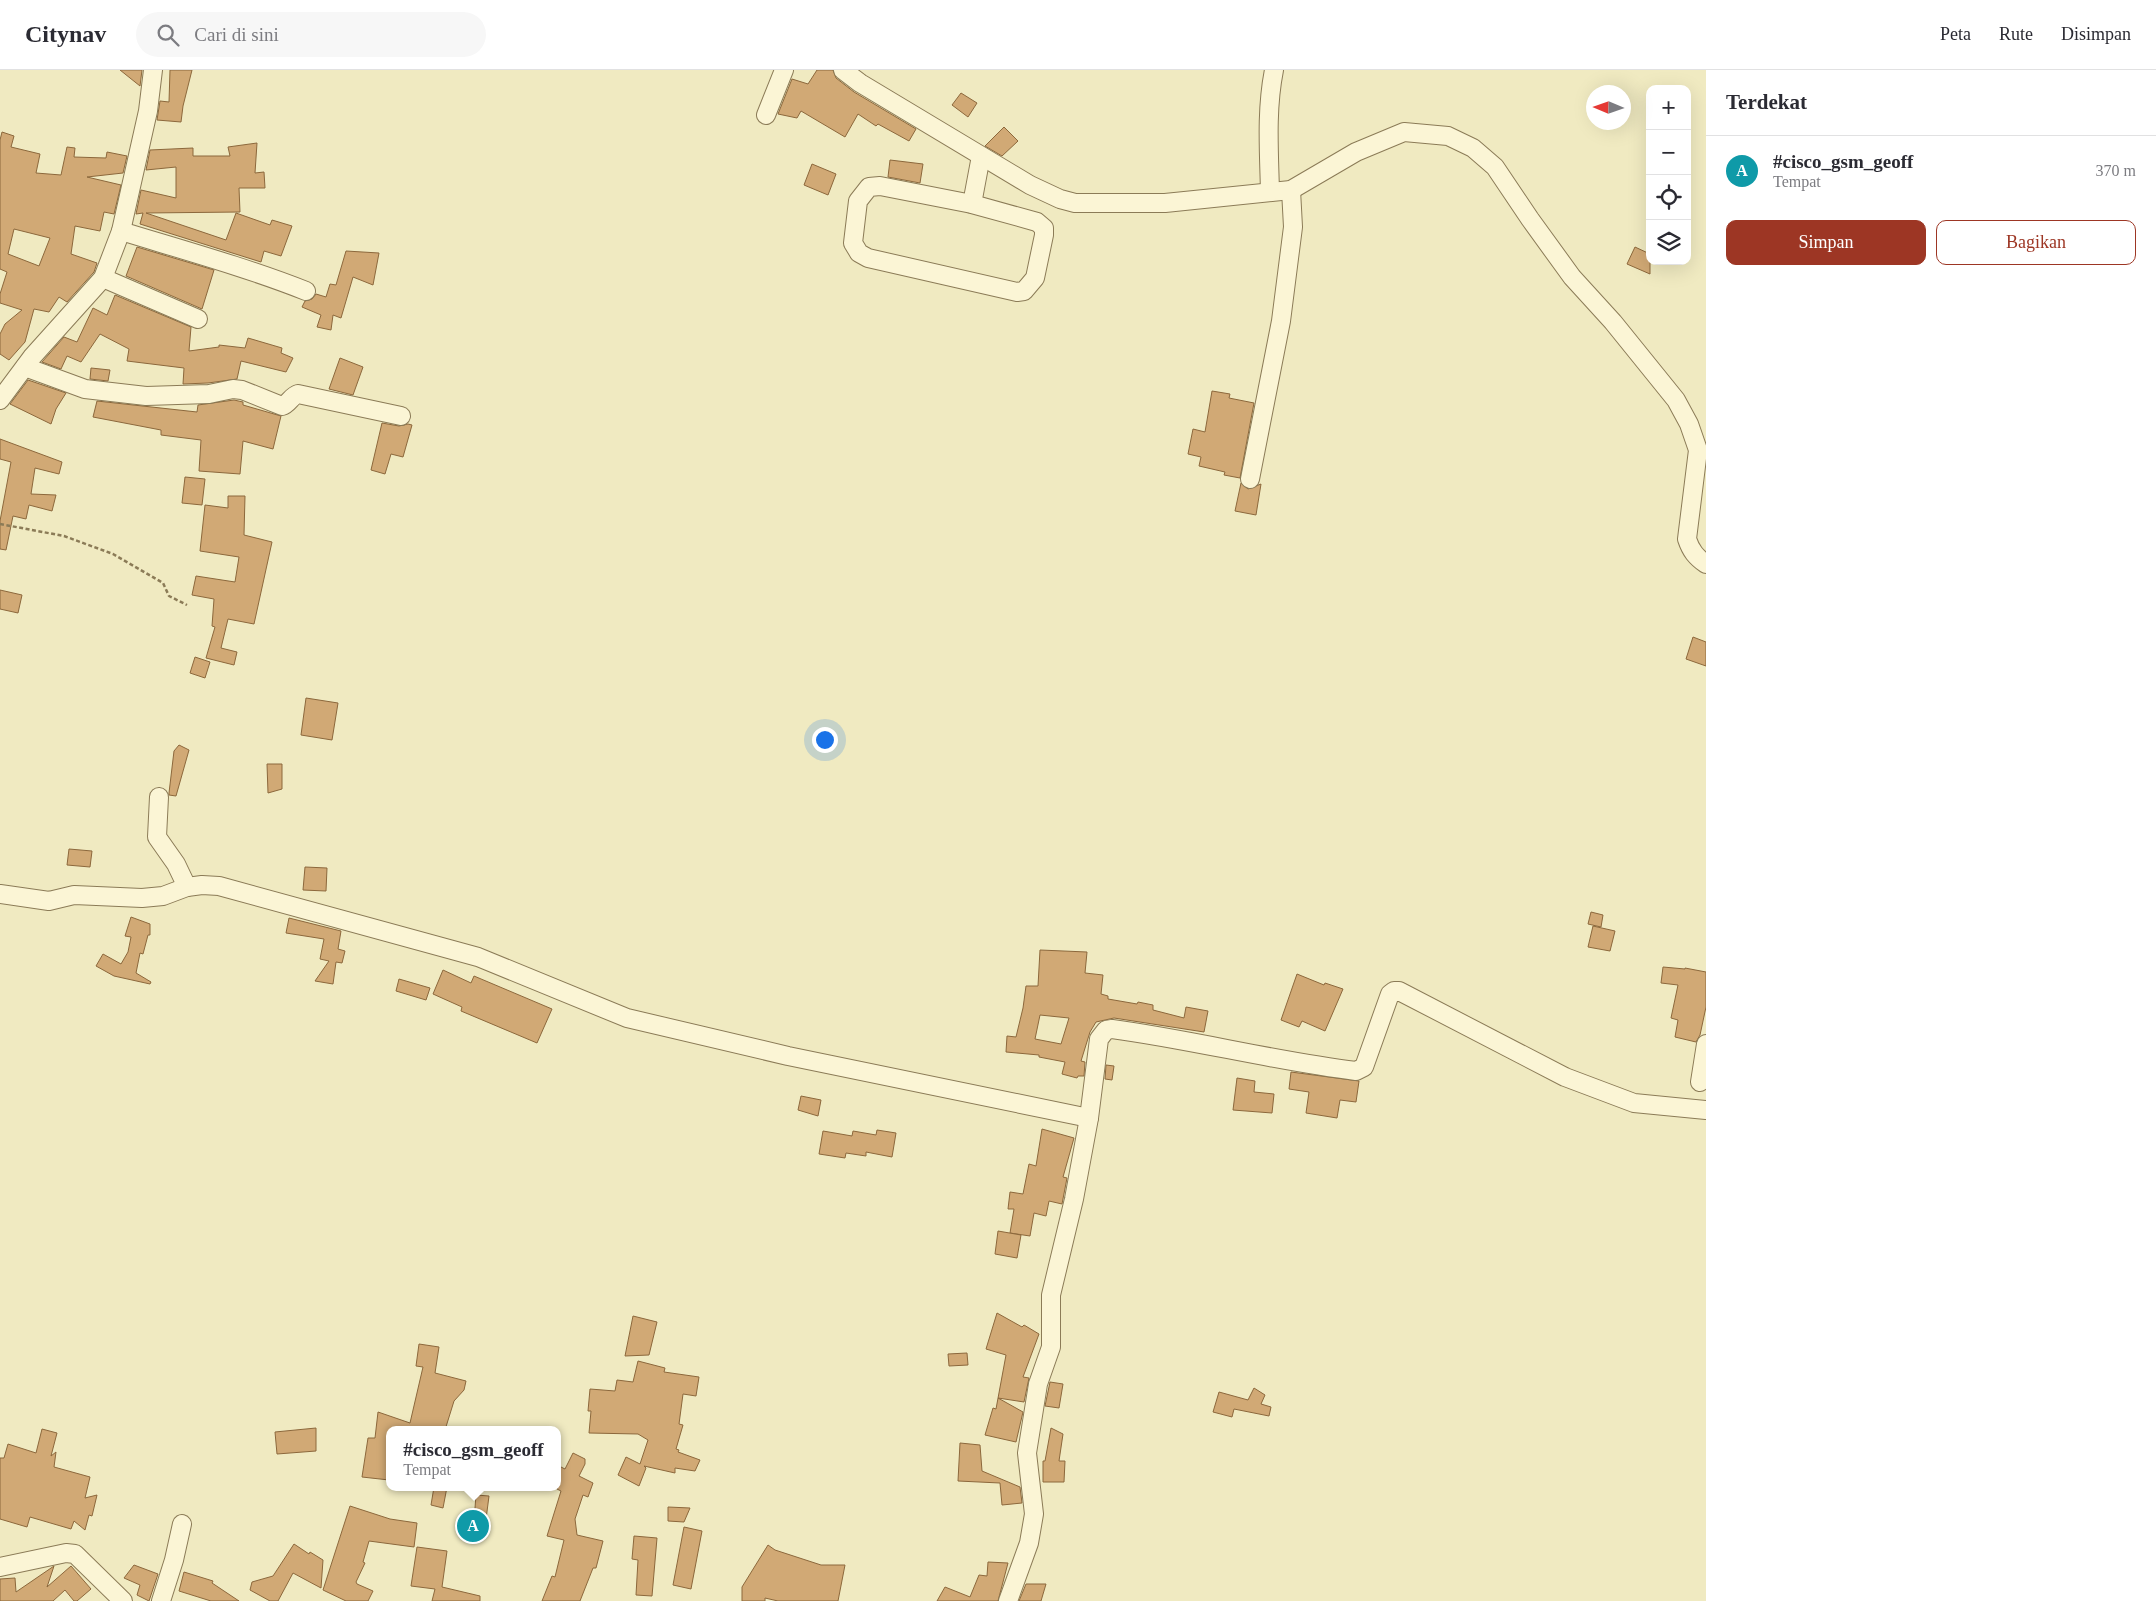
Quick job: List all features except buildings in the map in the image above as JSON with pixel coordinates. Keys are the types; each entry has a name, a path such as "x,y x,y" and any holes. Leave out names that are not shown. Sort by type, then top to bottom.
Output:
{"street":[{"path":"0,400 25,367 103,278 121,231 148,111 153,70"},
{"path":"766,116 784,70"},
{"path":"843,70 860,83 1030,186 1060,199 1075,203 1165,203 1291,190 1356,152 1404,132 1448,136 1473,148 1495,167 1572,276 1614,322 1676,400 1689,424 1698,450 1687,539 1690,549 1698,559 1706,564"},
{"path":"1270,192 1269,116 1270,88 1274,70"},
{"path":"972,204 981,156"},
{"path":"880,186 972,204 1037,222 1044,228 1036,278 1024,291 1008,290 868,258 859,253 853,243 858,201 869,187 880,186"},
{"path":"1250,479 1281,321 1293,228 1291,190"},
{"path":"121,231 257,272 306,291"},
{"path":"103,278 198,319"},
{"path":"25,367 84,389 121,394 146,396 242,390 282,406 286,405 294,395 298,394 401,416"},
{"path":"159,797 157,837 176,864 187,887"},
{"path":"0,894 49,901 74,895 142,898 163,896 187,887 202,885 219,886 478,957 627,1018 788,1056 1089,1118"},
{"path":"1008,1601 1029,1543 1034,1514 1027,1453 1038,1384 1051,1348 1052,1295 1074,1198 1089,1118 1100,1039 1106,1030 1112,1029 1155,1035 1276,1060 1356,1071 1364,1067 1390,994 1398,991 1565,1077 1634,1103 1706,1110"},
{"path":"1700,1082 1706,1044"},
{"path":"160,1601 174,1560 182,1524"},
{"path":"0,1567 66,1553 75,1554 123,1601"}],"path":[{"path":"0,524 64,536 113,554 163,583 169,596 187,605"}],"place":[{"name":"#cisco_gsm_geoff","path":"473,1526"}]}
